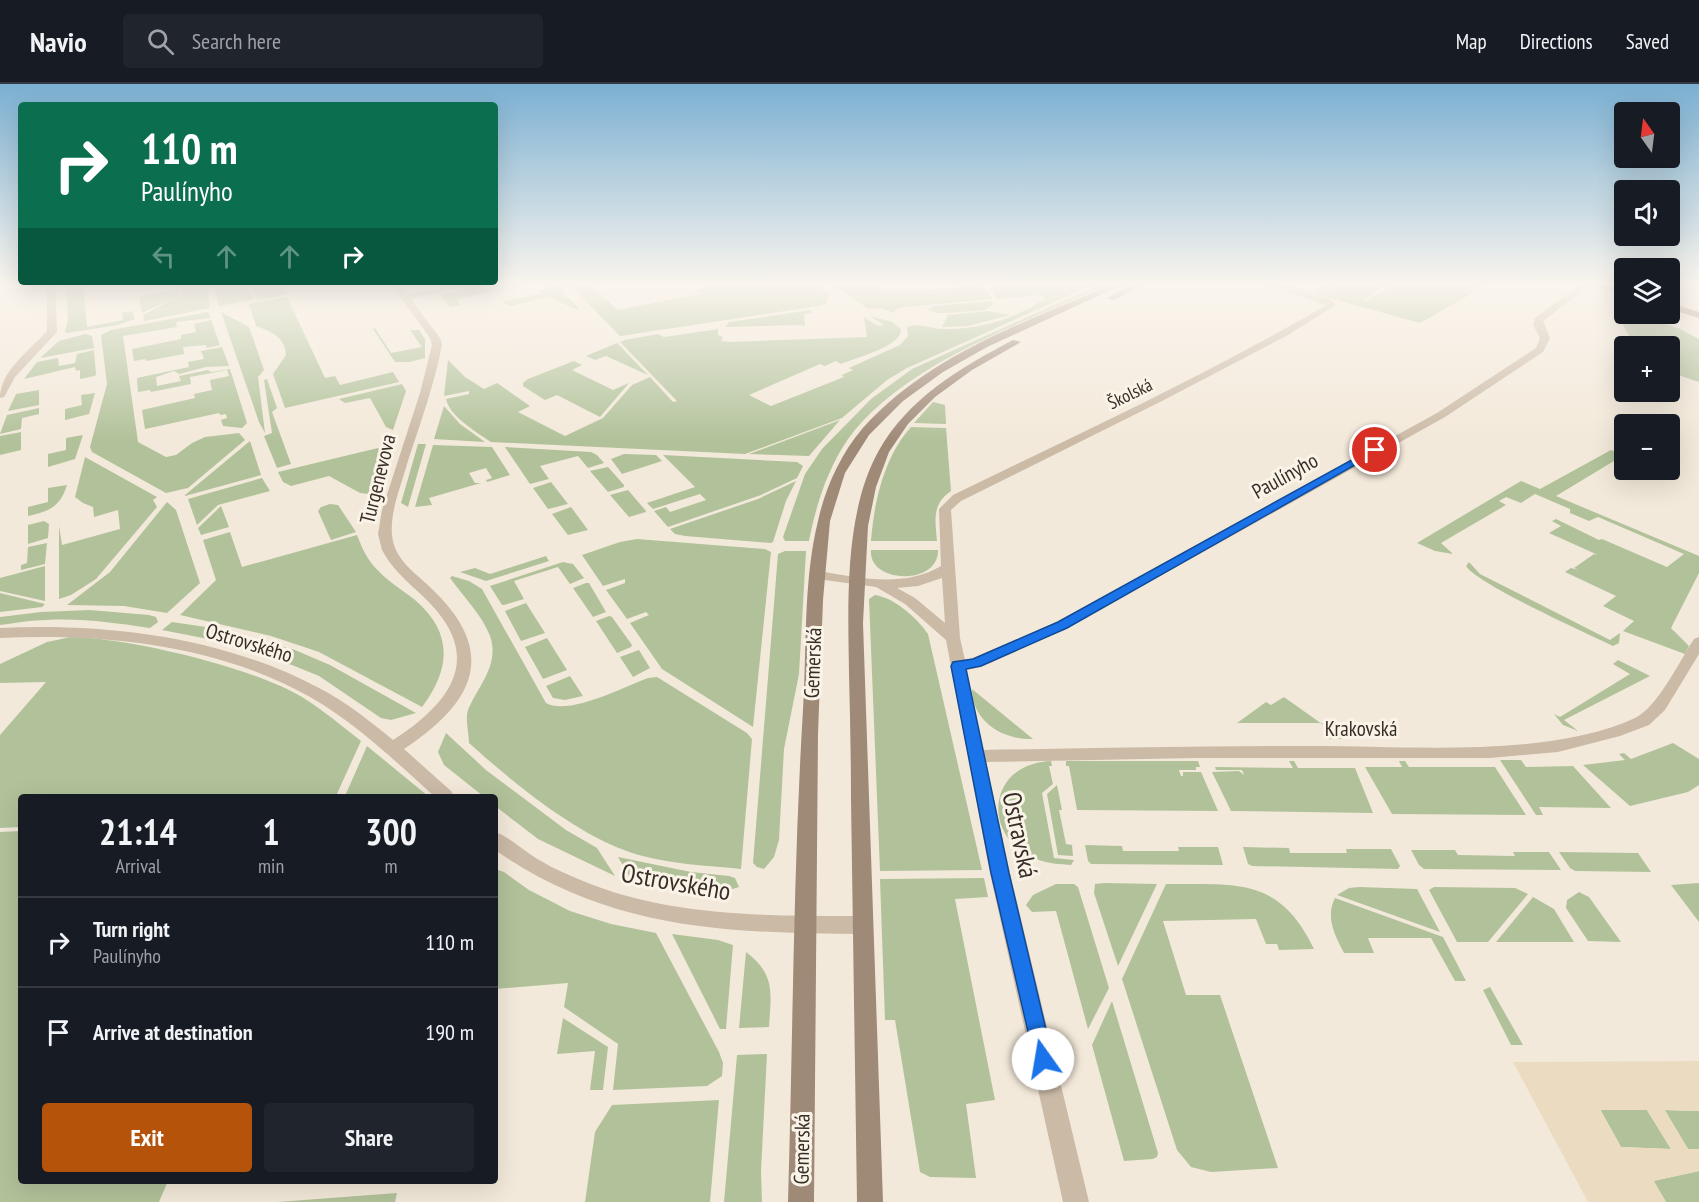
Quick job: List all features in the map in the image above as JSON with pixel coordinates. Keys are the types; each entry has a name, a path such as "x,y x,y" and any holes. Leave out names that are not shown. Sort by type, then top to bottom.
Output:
{"street":[{"path":"0,395 10,376 48,336"},
{"name":"Turgenevova","path":"392,749 434,719 452,697 462,676 465,663 464,642 456,626 435,600 400,569 390,555 385,537 386,522 394,491 437,345 434,336"},
{"name":"Gemerská","path":"801,1202 810,734 817,575 825,519 834,486 845,462 879,416 909,390 960,358 1007,336"},
{"name":"Gemerská","path":"870,1202 856,580 861,517 879,459 892,435 911,413 937,389 987,356 1029,336"},
{"name":"Školská","path":"974,489 1158,399 1279,336"},
{"name":"Paulínyho","path":"958,666 976,663 1062,625 1441,415 1540,350 1544,336"},
{"name":"Ostravská","path":"974,489 957,498 945,509 953,638 1000,873 1076,1202"},
{"path":"817,575 874,582 913,583 933,577 948,568"},
{"path":"874,582 910,601 953,638"},
{"name":"Ostrovského","path":"0,633 62,631 103,635 192,650 278,675 314,692 392,749 443,794"},
{"name":"Krakovská","path":"976,756 1196,752 1490,752 1558,746 1609,733 1643,721 1659,706 1699,642"},
{"name":"Ostrovského","path":"498,842 519,860 543,873 610,899 654,911 742,921 807,925 862,925"}],"green space":[{"path":"77,336 92,336 94,348 40,358 59,341"},
{"path":"101,336 123,336 138,442 166,457 176,455 205,437 239,433 245,440 188,488 166,493 92,452 90,447 107,384"},
{"path":"181,336 217,336 220,345 207,348 206,345 183,347 184,354 134,361 132,349 181,339"},
{"path":"229,336 252,336 264,370 258,377 265,433 259,422"},
{"path":"277,336 305,336 325,378 335,376 340,385 393,372 399,382 285,408 273,374 286,355"},
{"path":"378,336 380,336 391,353 422,347 414,336 423,336 425,358 409,362 395,362"},
{"path":"646,336 721,336 723,337 721,341 731,342 899,336 877,351 841,364 836,361 825,366 820,364 749,395 771,406 844,377 842,375 853,370 849,368 900,345 908,336 978,336 907,368 887,380 842,418 745,454 491,442 465,424 448,405 446,399 469,394 469,391 444,396 448,360 465,377 484,389 497,383 530,406 518,412 565,436 603,418 632,385 650,377 673,402 677,401 620,342 625,340"},
{"path":"985,336 992,336 932,367 900,388 871,412 848,439 834,463 823,488 809,541 785,541 783,537 805,474 822,449 871,399 912,369"},
{"path":"1680,336 1694,336 1699,339 1699,382 1680,376"},
{"path":"617,343 648,375 606,356 595,360 586,356"},
{"path":"222,347 229,366 206,367 179,374 174,371 156,377 157,386 181,381 179,376 208,370 211,372 230,369 247,423 242,428 223,426 221,420 227,418 226,414 220,415 219,413 145,429 142,410 195,398 194,394 212,390 210,380 229,376 227,370 190,377 191,384 151,392 150,390 138,392 137,378 189,367 188,362 204,359 201,351"},
{"path":"94,350 96,375 94,376 80,379 80,370 76,371 75,367 24,379 37,362 58,358 59,366 75,363 77,354"},
{"path":"574,361 582,365 572,370 613,390 629,383 600,417 557,395 545,400 523,386 528,379"},
{"path":"267,379 277,408 272,412 291,464 277,468 264,436 272,433 264,380"},
{"path":"402,384 406,391 393,430 386,427 370,398 345,403 339,399"},
{"path":"39,390 39,405 8,411 16,394"},
{"path":"95,393 89,414 65,420 65,409 82,405 81,395"},
{"path":"933,402 945,405 946,424 914,423"},
{"path":"444,406 460,424 485,442 434,439"},
{"path":"39,408 39,414 22,418 21,429 0,434 7,415"},
{"path":"840,420 809,456 749,454"},
{"path":"911,427 946,428 951,491 941,501 936,513 937,541 871,541 878,496 887,466"},
{"path":"21,432 21,450 0,455 0,436"},
{"path":"83,435 75,459 48,467 48,454 66,450 66,438"},
{"path":"250,441 261,475 185,496 185,495"},
{"path":"418,444 426,444 408,507 401,503"},
{"path":"433,445 492,447 510,475 487,482 486,480 492,478 486,468 469,473 475,483 481,483 429,498 432,505 415,507"},
{"path":"505,447 591,452 604,463 588,468 578,456 540,466 549,479 530,484"},
{"path":"378,448 384,450 384,453 369,494 360,493 329,476 291,486 283,482 278,472"},
{"path":"1611,450 1614,451 1614,461 1556,496 1699,556 1699,573 1671,628 1689,646 1685,654 1623,631 1634,621 1603,606 1616,596 1565,572 1571,568 1578,570 1574,568 1594,554 1598,555 1549,533 1561,526 1552,521 1556,519 1599,540 1602,539 1667,567 1684,554 1598,517 1589,521 1570,513 1570,509 1535,494 1521,503 1506,497 1499,501 1506,505 1441,543 1453,554 1435,551 1417,543 1521,481 1540,489"},
{"path":"624,454 656,455 662,461 622,474 611,459"},
{"path":"663,455 797,462 803,466 797,478 761,495 668,527 654,511 666,507 670,512 706,500 700,494 653,509 647,503 695,487"},
{"path":"85,457 157,497 153,500 157,507 96,579 71,595 59,599 59,526 62,545 120,529 118,510 94,517 93,507 75,497"},
{"path":"608,467 624,487 608,492 590,471"},
{"path":"262,478 270,491 218,505 197,525 188,499"},
{"path":"796,481 771,543 685,536 675,534 670,529 758,499"},
{"path":"551,482 568,504 548,509 533,488"},
{"path":"67,485 61,498 53,507 28,516 28,507 48,502 48,488"},
{"path":"628,490 646,512 629,517 610,495"},
{"path":"167,502 176,510 200,583 167,613 124,606 67,605 110,572"},
{"path":"330,504 338,505 356,532 331,540 318,511 321,507"},
{"path":"221,506 229,527 201,535 198,528"},
{"path":"571,507 588,530 568,535 552,514"},
{"path":"44,521 49,524 48,538 28,544 28,525"},
{"path":"230,532 242,567 357,535 372,564 427,612 442,638 443,665 432,693 422,707 319,652 271,636 180,615 216,580 203,540"},
{"path":"637,539 765,549 771,552 753,727 662,669 630,623 649,615 646,612 627,619 606,590 625,583 625,579 603,586 582,555 620,542"},
{"path":"47,543 45,564 21,570 21,565 27,563 28,547"},
{"path":"871,550 938,550 935,562 928,570 916,575 904,576 880,569 873,561"},
{"path":"785,551 806,551 799,674 784,749 779,840 774,857 764,869 753,863 778,554"},
{"path":"546,556 549,561 486,581 460,572 475,568 490,574"},
{"path":"563,562 573,564 584,578 570,584 558,567 514,581 524,599 504,605 490,586"},
{"path":"1469,562 1480,574 1610,640 1620,633 1619,643 1613,646 1511,596 1474,574 1466,566"},
{"path":"45,566 45,601 0,591 0,578"},
{"path":"452,576 469,581 482,589 546,703 568,706 582,703 648,678 657,677 747,733 752,739 741,869 652,858 638,855 604,841 542,803 469,743 467,714 490,666 492,647 490,636 482,621 450,578"},
{"path":"589,583 606,612 593,617 573,588"},
{"path":"0,593 45,604 42,607 0,612"},
{"path":"875,595 890,600 905,610 928,634 982,870 880,871 869,599"},
{"path":"526,603 545,633 521,641 505,611"},
{"path":"90,610 149,615 156,617 158,622 150,628 73,620 35,620 0,625 0,617 41,612"},
{"path":"609,616 632,645 631,647 617,653 596,621"},
{"path":"172,622 206,627 295,650 330,665 416,713 391,720 381,718 319,676 292,665 203,638 162,630"},
{"path":"71,637 96,639 190,656 222,665 253,675 302,697 361,741 337,794 18,794 18,827 0,828 0,735 46,682 0,683 0,664 47,642"},
{"path":"547,638 567,670 543,679 525,647"},
{"path":"639,650 650,668 633,677 620,657"},
{"path":"1618,660 1650,676 1564,720 1578,731 1563,725 1554,714 1560,717 1630,674 1613,664"},
{"path":"570,676 583,696 565,700 553,698 546,686"},
{"path":"972,689 1033,739 1010,736 991,726 977,710"},
{"path":"1284,697 1321,723 1237,723 1266,702 1271,705"},
{"path":"1323,725 1343,739 1329,739"},
{"path":"446,733 486,770 566,830 597,848 615,876 538,839 498,808 498,794 480,794 444,765 438,752"},
{"path":"1673,743 1699,759 1699,785 1688,792 1630,806 1583,765 1625,760 1619,754 1624,753 1631,759"},
{"path":"367,746 426,794 346,794"},
{"path":"1500,760 1521,760 1526,767 1573,766 1611,808 1539,807 1543,815 1536,815"},
{"path":"1051,761 1052,766 1049,766 1053,784 1042,793 1054,858 1074,860 1071,865 1039,860 1020,850 1007,837 1000,821 998,804 1003,788 1013,775 1029,765"},
{"path":"1066,761 1198,761 1200,767 1196,767 1196,770 1179,770 1181,776 1183,772 1201,772 1218,811 1077,810 1069,766 1066,766"},
{"path":"1289,761 1294,761 1298,768 1355,768 1373,813 1231,811 1212,772 1239,771 1244,775 1242,770 1216,770 1215,767 1293,768"},
{"path":"1399,761 1405,761 1409,767 1495,767 1526,815 1392,814 1365,767 1402,767"},
{"path":"1057,785 1066,844 1072,845 1073,856 1058,855 1047,794"},
{"path":"18,831 18,1184 167,1184 159,1202 0,1202 0,832"},
{"path":"1085,845 1122,846 1123,851 1179,851 1178,847 1218,847 1223,865 1091,864 1088,861"},
{"path":"1243,847 1289,848 1290,853 1347,853 1346,849 1391,849 1400,866 1398,869 1252,866 1248,864"},
{"path":"1411,850 1455,850 1458,855 1515,856 1513,852 1549,852 1561,870 1424,869 1419,865"},
{"path":"1559,852 1638,853 1651,872 1575,871 1570,868"},
{"path":"618,857 691,872 729,876 735,878 739,887 726,891 699,892 631,879"},
{"path":"498,870 529,890 570,911 611,924 656,933 719,1052 723,1063 722,1076 707,1086 613,1090 618,1044 564,1007 568,983 498,989"},
{"path":"984,878 988,897 955,899 995,1100 966,1104 976,1178 930,1177 920,1172 895,1020 885,1020 880,879"},
{"path":"1699,883 1699,922 1671,885"},
{"path":"1056,884 1074,884 1078,887 1109,988 1088,1029 1056,911 1032,912 1026,905 1033,895"},
{"path":"1095,884 1157,884 1118,966 1094,893"},
{"path":"1166,884 1234,886 1270,897 1286,908 1300,925 1314,949 1279,950 1277,944 1266,944 1256,919 1163,921 1186,995 1220,995 1278,1168 1211,1172 1191,1167 1177,1150 1122,979"},
{"path":"1434,887 1515,888 1528,894 1488,942 1457,942 1429,890"},
{"path":"1349,888 1417,889 1440,932 1337,895"},
{"path":"1579,892 1589,897 1621,942 1588,941 1566,908 1567,900"},
{"path":"1533,897 1554,909 1574,942 1496,942"},
{"path":"1335,898 1443,937 1466,981 1455,981 1431,938 1368,938 1374,953 1344,953 1331,919"},
{"path":"672,934 718,940 733,945 726,1029 720,1029"},
{"path":"746,952 763,969 770,985 769,1027 739,1028"},
{"path":"1490,987 1523,1045 1511,1045 1483,990"},
{"path":"1112,1001 1158,1153 1153,1159 1124,1161 1092,1045"},
{"path":"563,1018 608,1047 603,1090 590,1090 595,1051 557,1054"},
{"path":"767,1054 761,1171 762,1202 724,1202 737,1055"},
{"path":"719,1100 710,1202 585,1202 595,1132 612,1105"},
{"path":"1600,1109 1647,1110 1671,1149 1621,1147"},
{"path":"1664,1110 1699,1111 1699,1149 1688,1149"},
{"path":"1699,1171 1699,1202 1666,1202 1653,1181"},
{"path":"397,1193 395,1202 277,1202"}],"shaded area":[{"path":"1699,1061 1699,1111 1665,1110 1688,1149 1699,1149 1699,1171 1654,1181 1666,1202 1588,1202 1513,1062","holes":["1600,1110 1647,1110 1671,1149 1621,1147"]}],"route":[{"path":"1043,1059 1000,873 958,666 976,663 1062,625 1375,450"}]}
